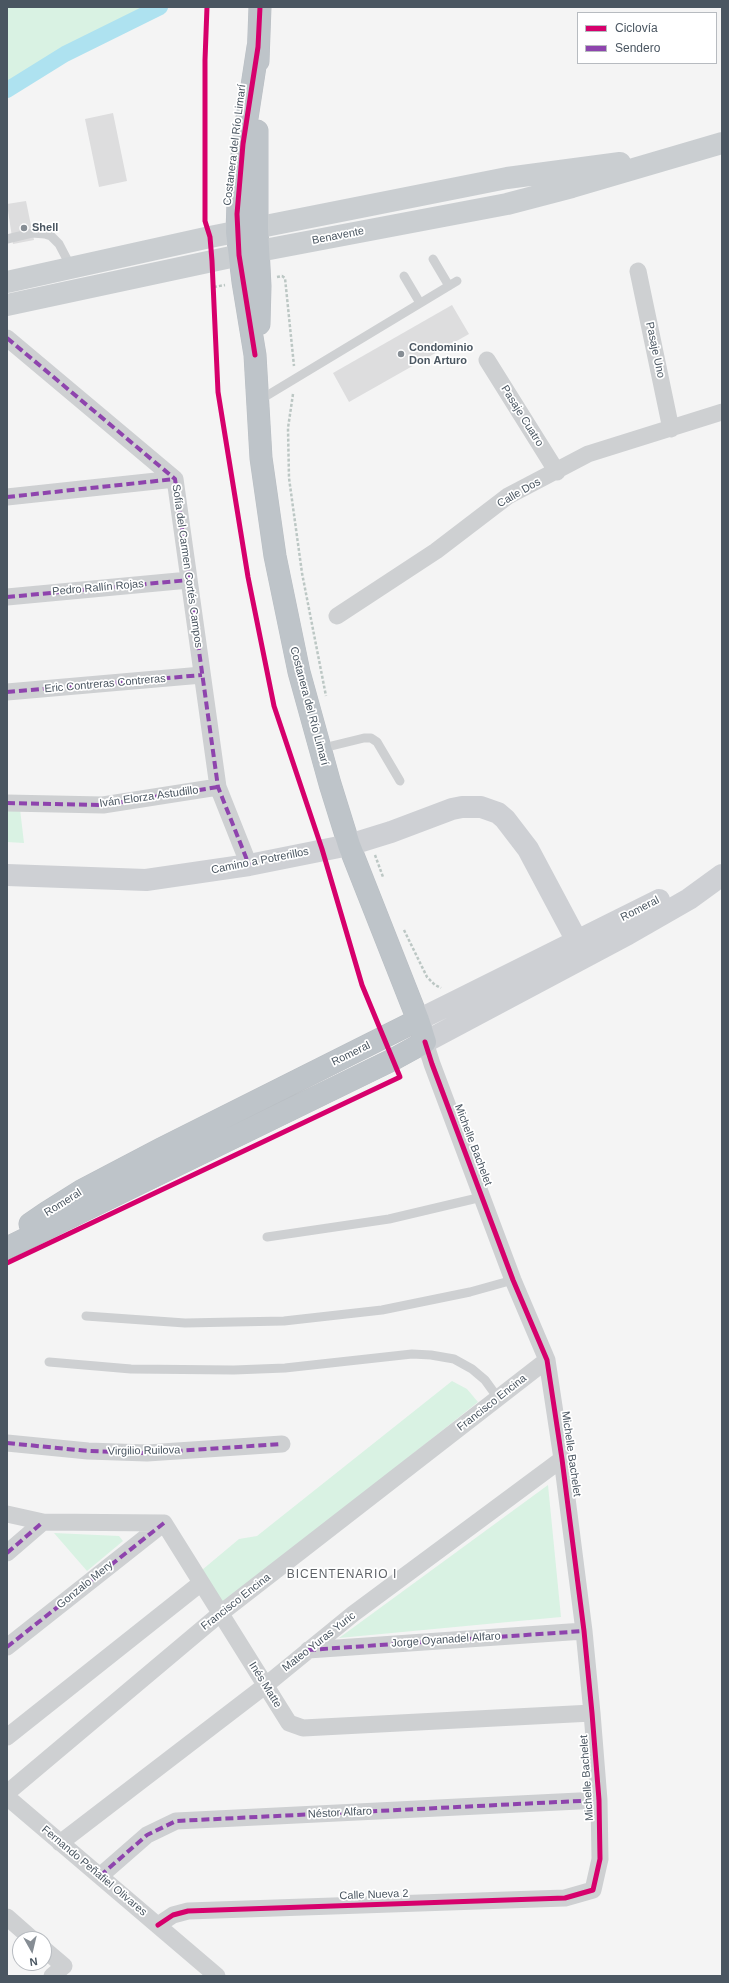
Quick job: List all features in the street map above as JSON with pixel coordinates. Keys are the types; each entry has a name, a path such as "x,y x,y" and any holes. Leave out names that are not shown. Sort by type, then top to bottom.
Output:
{"highway":[{"name":"Costanera del Río Limarí","path":"260,7 258,47 243,144 238,202 247,230 261,458 275,556 297,664 319,749 349,845 418,1020 425,1042"},
{"name":"Costanera del Río Limarí","path":"249,253 260,279 260,308 255,356"},
{"name":"Romeral","path":"7,1241 46,1213 82,1191 161,1149 418,1020"},
{"name":"Romeral","path":"7,1248 394,1059 425,1042"}],"main road":[{"name":"Benavente","path":"7,305 249,253 507,204 572,188 667,158 722,143"},
{"name":"Benavente","path":"7,282 247,230 513,177 572,168 667,158"},
{"name":"Camino a Potrerillos","path":"7,875 146,880 249,865 349,845 462,806 481,807 498,813 512,826 528,849 577,941"},
{"name":"Romeral","path":"418,1020 722,867"},
{"name":"Romeral","path":"425,1042 689,900 722,875"}],"street":[{"name":"Pasaje Uno","path":"638,271 671,429"},
{"name":"Sofía del Carmen Cortés Campos","path":"7,338 175,479 218,787 249,865"},
{"name":"Pasaje Cuatro","path":"487,360 557,472"},
{"name":"Calle Dos","path":"337,616 436,551 508,496 557,472 588,454 722,412"},
{"path":"7,497 175,479"},
{"name":"Pedro Rallín Rojas","path":"7,597 189,580"},
{"name":"Eric Contreras Contreras","path":"7,692 202,675"},
{"name":"Iván Elorza Astudillo","path":"7,803 102,805 218,787"},
{"name":"Michelle Bachelet","path":"425,1042 513,1280 547,1360 562,1459 584,1631 592,1713 599,1800 600,1859 593,1890"},
{"name":"Francisco Encina","path":"7,1793 221,1613 547,1360"},
{"name":"Virgilio Ruilova","path":"7,1443 88,1451 147,1453 282,1444"},
{"name":"Mateo Yuras Yuric","path":"60,1843 266,1685 353,1614 562,1459"},
{"path":"7,1514 42,1522 164,1523"},
{"path":"7,1553 42,1522"},
{"name":"Inés Matte","path":"164,1523 289,1722 303,1728 592,1713"},
{"name":"Gonzalo Mery","path":"7,1648 164,1523"},
{"path":"7,1736 201,1583"},
{"name":"Jorge Oyanadel Alfaro","path":"308,1650 584,1631"},
{"name":"Fernando Peñafiel Olivares","path":"7,1797 217,1976"},
{"name":"Néstor Alfaro","path":"100,1876 147,1835 176,1821 599,1800"},
{"name":"Calle Nueva 2","path":"158,1925 173,1915 188,1911 565,1898 593,1890"},
{"path":"7,1917 23,1931"},
{"path":"52,1962 58,1971"}],"lane":[{"path":"7,239 32,233 45,234 59,244 72,269"},
{"path":"257,402 453,284 433,259"},
{"path":"404,276 420,303"},
{"path":"319,749 358,739 372,738 377,742 400,781"},
{"path":"267,1237 389,1219 482,1197"},
{"path":"86,1316 185,1323 284,1321 382,1310 470,1292 513,1280"},
{"path":"50,1362 131,1369 234,1370 284,1368 412,1354 431,1355 454,1359 472,1368 484,1380 498,1398"}],"path":[{"path":"212,261 214,294"},
{"path":"260,279 284,276 296,378 288,428 289,478 302,573 327,698"},
{"path":"370,839 385,883"},
{"path":"402,925 427,978 435,985 444,988"}],"green space":[{"path":"7,7 148,7 51,55 7,84"},
{"path":"7,808 20,809 24,843 7,842"},
{"path":"452,1381 467,1389 478,1402 224,1604 202,1570 239,1539 257,1536"},
{"path":"548,1485 561,1617 339,1638"},
{"path":"54,1533 119,1536 123,1541 87,1571"}],"building":[{"path":"113,113 127,181 99,187 85,119"},
{"path":"26,201 34,240 13,244 7,204"},
{"name":"Condominio Don Arturo","path":"452,305 469,334 349,402 333,373"}],"waterway":[{"path":"7,90 65,54 160,7"}],"marked path":[{"path":"7,338 175,479 218,787 249,865"},
{"path":"7,497 175,479"},
{"path":"7,597 189,580"},
{"path":"7,692 202,675"},
{"path":"7,803 103,805 218,787"},
{"path":"7,1443 88,1451 147,1453 282,1444"},
{"path":"7,1553 43,1522"},
{"path":"7,1647 164,1523"},
{"path":"308,1650 584,1631"},
{"path":"100,1876 147,1835 176,1821 599,1800"}],"cycle path":[{"path":"7,1263 400,1077 362,985 322,849 274,706 248,577 218,392 212,261 210,237 205,221 205,60 207,7"},
{"path":"255,355 239,255 237,214 243,144 258,47 260,7"},
{"path":"158,1925 173,1915 188,1911 565,1898 593,1890 600,1859 599,1800 592,1713 584,1631 562,1459 547,1360 513,1280 425,1042"}],"place":[{"name":"Shell","path":"24,228"},
{"name":"Condominio Don Arturo","path":"401,354"}],"district":[{"name":"BICENTENARIO I","path":"342,1575"}]}
